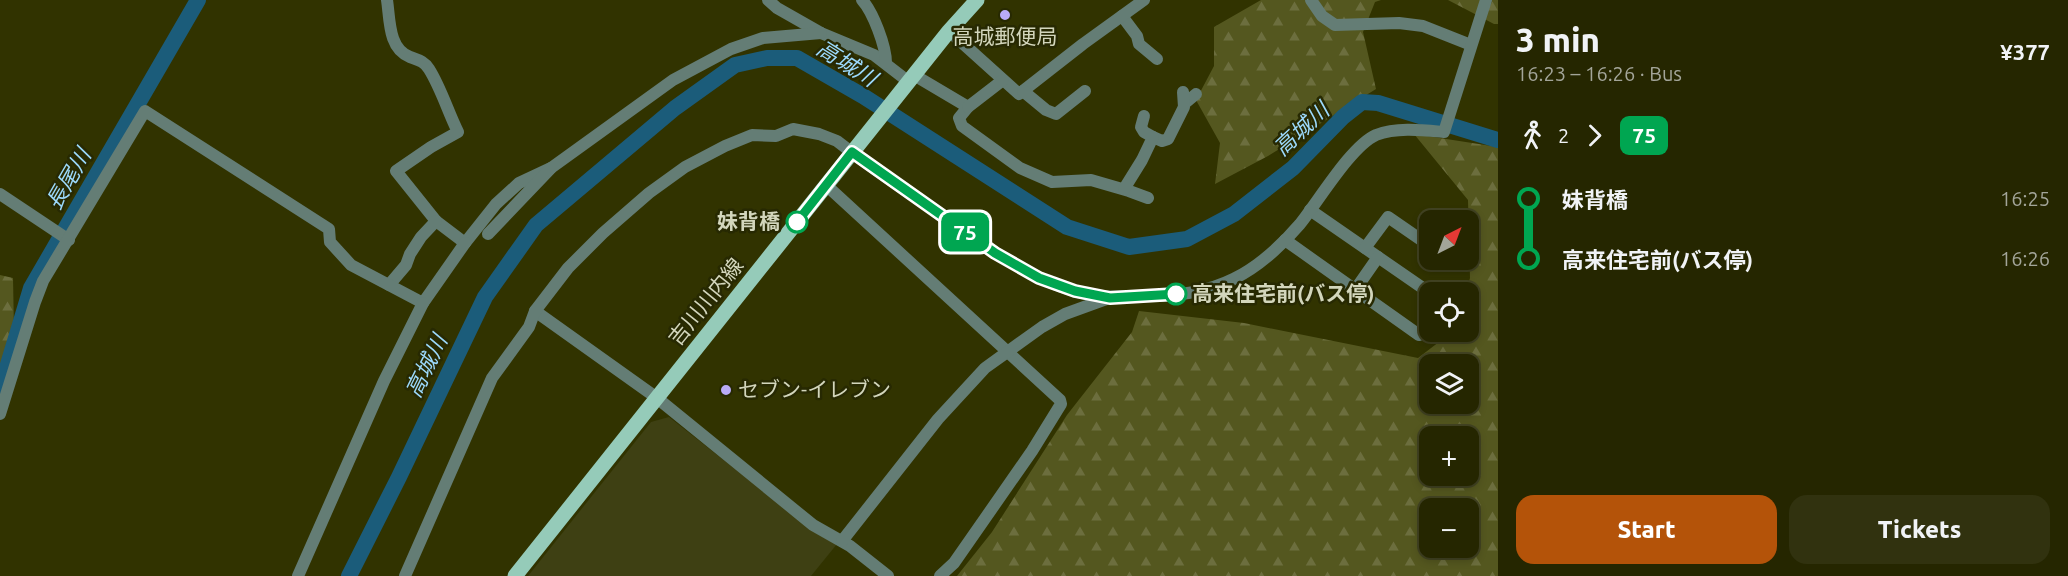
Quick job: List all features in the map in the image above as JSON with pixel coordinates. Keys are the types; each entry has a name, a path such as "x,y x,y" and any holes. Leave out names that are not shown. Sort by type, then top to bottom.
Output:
{"main road":[{"name":"吉川川内線","path":"515,576 907,83 977,0"}],"street":[{"path":"387,0 395,44 402,53 419,60 429,69 458,132 396,171 435,221 465,243"},
{"path":"768,0 777,8 821,33 858,47 886,63 907,83 968,107"},
{"path":"862,0 868,6 886,53 886,63"},
{"path":"949,31 1019,94 1144,0"},
{"path":"1311,0 1322,16 1335,25 1399,23 1423,26 1471,45"},
{"path":"405,576 492,378 529,327 535,311 568,268 603,233 648,193 685,167 752,135 776,135 793,129 819,134 837,141 995,253 1030,273 1075,291 1110,298 1197,292 1242,276 1270,256 1355,153 1374,136 1406,130 1444,132 1486,0"},
{"path":"1122,16 1137,36 1139,44 1157,59"},
{"path":"488,234 551,168 673,80 731,49 763,38 821,33"},
{"path":"1003,80 968,107 959,118 962,126 1020,168 1052,182 1091,180 1148,198"},
{"path":"1023,91 1046,110 1056,114 1084,91"},
{"path":"1144,116 1141,127 1144,132 1162,141 1168,139 1188,97"},
{"path":"0,414 35,303 64,237 145,111 329,229 330,242 351,265 423,303"},
{"path":"1124,189 1153,138"},
{"path":"298,576 384,381 423,303 465,243 496,204 529,178 551,168"},
{"path":"826,185 1060,400 1061,404 1032,451 954,563 940,576"},
{"path":"0,195 64,237"},
{"path":"1310,210 1419,285"},
{"path":"1365,248 1388,217 1419,238"},
{"path":"390,285 406,265 421,237 435,221"},
{"path":"1284,240 1419,335"},
{"path":"1355,290 1378,257"},
{"path":"842,541 938,419 985,368 1042,327 1065,314 1110,298"},
{"path":"535,311 657,398 813,525 850,546 888,576"}],"shaded area":[{"path":"669,417 819,535 837,544 811,576 528,576 651,422"}],"green space":[{"path":"1261,0 1381,0 1375,2 1363,32 1376,89 1268,156 1215,184 1220,143 1196,100 1214,66 1214,27"},
{"path":"1448,0 1498,0 1498,24 1494,24"},
{"path":"1414,134 1498,147 1498,576 957,576 992,532 1067,415 1132,332 1139,311 1244,323 1419,357 1419,414 1479,414 1479,354 1423,354 1439,342 1479,342 1479,282 1469,282 1470,270 1479,270 1479,210 1468,210 1468,200"},
{"path":"0,275 13,278 14,332 0,367"}],"waterway":[{"name":"長尾川","path":"0,391 31,288 198,0"},
{"name":"高城川","path":"349,576 485,297 536,225 675,108 735,65 767,58 797,58 863,96 1067,227 1129,247 1187,239 1234,214 1293,168 1343,117 1362,102 1378,103 1498,140"}],"bus line":[{"name":"75","path":"797,222 852,152 995,253 1039,278 1075,291 1110,298 1176,294"}],"place":[{"name":"高城郵便局","path":"1005,15"},
{"name":"妹背橋","path":"797,222"},
{"name":"高来住宅前(バス停)","path":"1176,294"},
{"name":"セブン-イレブン","path":"726,390"}]}
